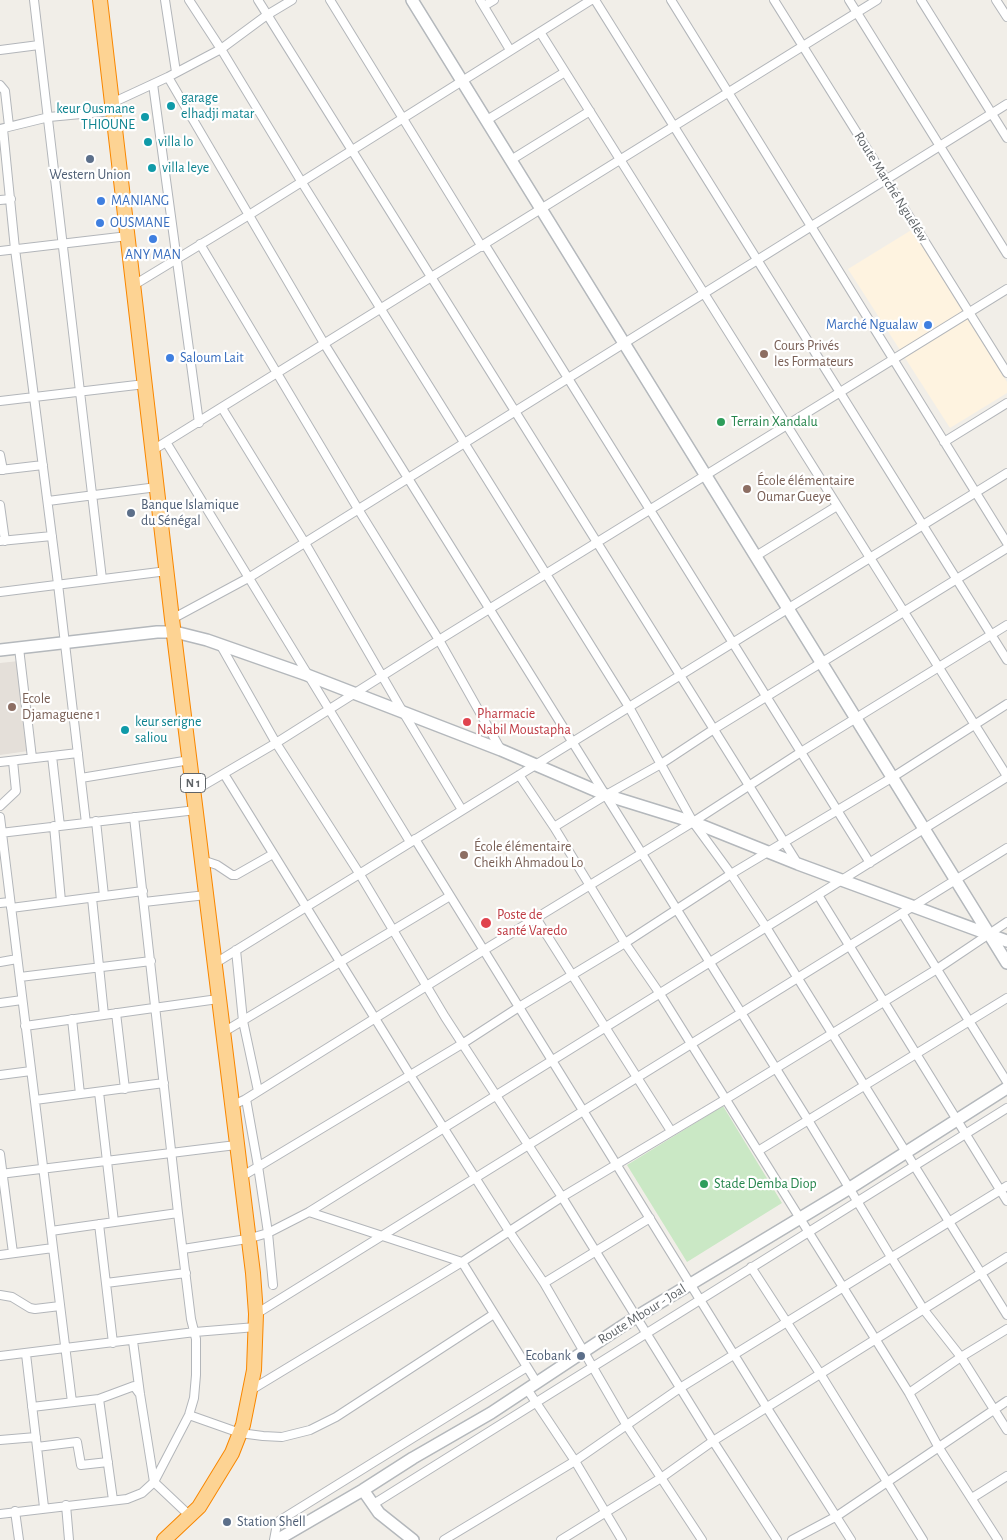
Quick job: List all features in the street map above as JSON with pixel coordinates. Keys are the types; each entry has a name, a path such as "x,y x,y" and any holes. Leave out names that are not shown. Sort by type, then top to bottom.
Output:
{"highway":[{"name":"N 1","path":"100,0 173,626 247,1239 253,1273 256,1320 254,1370 251,1390 240,1433 232,1454 199,1507 164,1540"}],"main road":[{"path":"412,0 1007,963"},
{"path":"0,650 157,632 173,626 307,675 537,764 606,795 693,822 798,864 1007,941"},
{"name":"Route Mbour - Joal","path":"276,1540 292,1536 413,1458 491,1413 636,1317 850,1188 1007,1088"},
{"path":"363,1490 372,1505 385,1519 413,1540"}],"street":[{"path":"34,0 102,579"},
{"path":"164,0 176,72"},
{"path":"189,0 629,707 693,822 731,874 798,978 907,1152 948,1222 1007,1314"},
{"path":"258,0 798,864"},
{"path":"4,128 49,117 113,107 221,49 267,15 292,0"},
{"path":"330,0 402,118 568,378 870,863"},
{"path":"494,0 482,3 510,50"},
{"path":"134,285 591,0"},
{"path":"595,0 1007,660"},
{"path":"671,0 1007,543"},
{"name":"Route Marché Nguéléw","path":"774,0 1007,373"},
{"path":"848,0 1007,254"},
{"path":"153,450 877,0"},
{"path":"921,0 1007,138"},
{"path":"996,0 1007,17"},
{"path":"183,1249 247,1239 268,1233 309,1212 1007,777 540,32"},
{"path":"0,50 40,45"},
{"path":"487,120 565,72"},
{"path":"168,77 325,344 808,1120 891,1258 924,1310 961,1357 1007,1430"},
{"path":"153,84 199,422"},
{"path":"0,85 5,90 4,128 15,249 48,501 86,823"},
{"path":"173,626 1007,104"},
{"path":"511,160 590,111"},
{"path":"0,200 11,199"},
{"path":"0,251 128,236"},
{"path":"200,244 358,509 439,640 501,750"},
{"path":"194,791 276,743 439,640 1007,289"},
{"path":"0,401 145,384"},
{"path":"944,442 1007,403"},
{"path":"222,408 305,542 462,810"},
{"path":"166,442 250,577 307,675 484,950 734,1355 851,1540"},
{"path":"0,455 2,470 43,465"},
{"path":"214,964 1007,473"},
{"path":"48,501 157,487"},
{"path":"0,506 3,541 52,536"},
{"path":"756,556 838,506"},
{"path":"554,827 661,764 714,729 1007,548"},
{"path":"0,592 167,571"},
{"path":"231,1106 258,1092 1007,625"},
{"path":"220,644 276,743 359,873 462,1044 562,1197 713,1442 777,1540"},
{"path":"18,648 32,758"},
{"path":"241,1177 462,1044 625,943 731,874 786,843 1007,704"},
{"path":"0,762 78,753"},
{"path":"52,756 62,901"},
{"path":"81,778 190,760"},
{"path":"0,806 16,791 12,761"},
{"path":"224,774 410,1075 544,1283 627,1426 702,1540"},
{"path":"519,775 726,1099 909,1393 939,1448 998,1540"},
{"path":"1,832 196,810"},
{"path":"0,817 72,1402"},
{"path":"0,1514 138,1496 154,1482 190,1414 196,1388 195,1332 191,1319 178,1213 134,817"},
{"path":"96,822 104,896"},
{"path":"0,1356 134,1341 256,1320 380,1236 1007,848"},
{"path":"202,860 217,865 232,875 236,875 273,854"},
{"path":"0,903 11,905 143,892"},
{"path":"144,902 206,895"},
{"path":"818,895 957,1121 1004,1188 1007,1200"},
{"path":"222,1033 450,896"},
{"path":"92,898 104,1015"},
{"path":"902,914 1007,1082"},
{"path":"536,918 670,1131"},
{"path":"251,1390 462,1262 562,1197 833,1034 937,969 1007,922"},
{"path":"236,950 243,1020 258,1092"},
{"path":"0,962 17,959"},
{"path":"20,977 151,961"},
{"path":"758,1151 1007,998"},
{"path":"26,1026 218,999"},
{"path":"0,1003 22,1000"},
{"path":"116,1013 125,1089"},
{"path":"72,1019 80,1094"},
{"path":"0,1075 31,1071"},
{"path":"35,1100 164,1083"},
{"path":"99,1092 114,1222"},
{"path":"246,1099 268,1233 273,1285"},
{"path":"372,1505 1007,1108"},
{"path":"2,1174 236,1145"},
{"path":"0,1154 13,1253"},
{"path":"444,1540 575,1461 680,1388 1004,1188"},
{"path":"309,1212 462,1262 527,1367 536,1401 575,1461 622,1540"},
{"path":"51,1231 178,1213"},
{"path":"544,1283 650,1218"},
{"path":"99,1224 113,1343"},
{"path":"0,1255 53,1248"},
{"path":"561,1540 1007,1257"},
{"path":"751,1267 923,1540"},
{"path":"106,1283 186,1273"},
{"path":"0,1295 12,1297 35,1309 60,1306"},
{"path":"190,1414 240,1433 277,1437 310,1430 336,1416 494,1314"},
{"path":"909,1393 961,1357 1007,1329"},
{"path":"134,1341 140,1394 154,1482 190,1516"},
{"path":"26,1354 44,1508"},
{"path":"276,1540 276,1527 279,1521 527,1367"},
{"path":"32,1407 99,1399 134,1386 140,1394"},
{"path":"99,1399 113,1500"},
{"path":"792,1540 837,1516 1007,1401"},
{"path":"0,1440 36,1437"},
{"path":"37,1447 77,1442 81,1465 108,1462"},
{"path":"354,1474 363,1490"},
{"path":"972,1498 1007,1476"},
{"path":"66,1505 69,1540"},
{"path":"15,1511 19,1540"}],"shaded area":[{"name":"Marché Ngualaw","path":"913,229 1007,382 1007,393 950,428 848,269"},
{"name":"Ecole Djamaguene 1","path":"19,661 28,751 0,755 0,663"}],"green space":[{"name":"Stade Demba Diop","path":"723,1106 782,1203 687,1262 627,1165"}],"place":[{"name":"garage elhadji matar","path":"171,106"},
{"name":"keur Ousmane THIOUNE","path":"145,117"},
{"name":"villa lo","path":"148,142"},
{"name":"Western Union","path":"90,159"},
{"name":"villa leye","path":"152,168"},
{"name":"MANIANG","path":"101,201"},
{"name":"OUSMANE","path":"100,223"},
{"name":"ANY MAN","path":"153,239"},
{"name":"Marché Ngualaw","path":"928,325"},
{"name":"Cours Privés les Formateurs","path":"764,354"},
{"name":"Saloum Lait","path":"170,358"},
{"name":"Terrain Xandalu","path":"721,422"},
{"name":"École élémentaire Oumar Gueye","path":"747,489"},
{"name":"Banque Islamique du Sénégal","path":"131,513"},
{"name":"Ecole Djamaguene 1","path":"12,707"},
{"name":"Pharmacie Nabil Moustapha","path":"467,722"},
{"name":"keur serigne saliou","path":"125,730"},
{"name":"École élémentaire Cheikh Ahmadou Lo","path":"464,855"},
{"name":"Poste de santé Varedo","path":"486,923"},
{"name":"Stade Demba Diop","path":"704,1184"},
{"name":"Ecobank","path":"581,1356"},
{"name":"Station Shell","path":"227,1522"}]}
